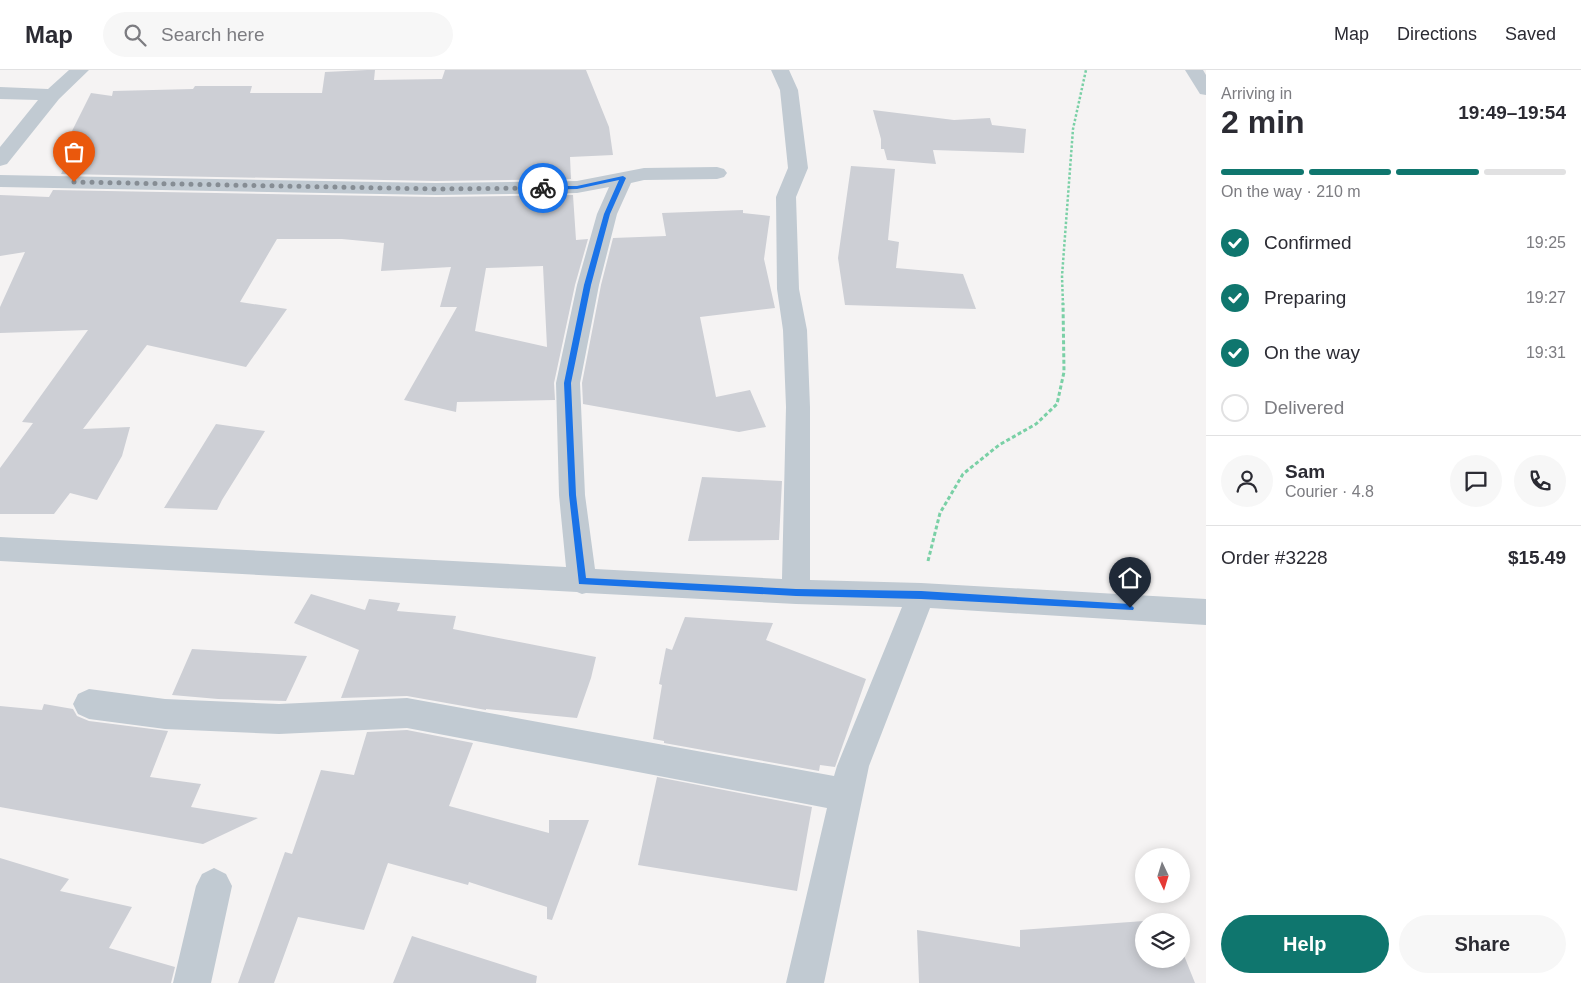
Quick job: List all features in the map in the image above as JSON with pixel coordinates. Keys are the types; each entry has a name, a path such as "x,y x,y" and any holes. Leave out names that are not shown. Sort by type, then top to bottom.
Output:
{"street":[{"path":"0,160 52,95 80,70"},
{"path":"780,70 789,90 798,168 786,197 788,289 795,330 798,407 796,592"},
{"path":"1194,70 1206,90"},
{"path":"0,93 52,95"},
{"path":"0,180 436,189 577,187 644,174 717,173"},
{"path":"582,582 572,495 568,383 588,285 607,214 623,178"},
{"path":"0,549 582,582 796,592 921,595 1206,612"},
{"path":"805,983 853,766 921,595"},
{"path":"89,704 165,714 279,719 407,713 847,795"},
{"path":"192,983 214,886"}],"path":[{"path":"921,595 940,513 964,474 999,445 1036,424 1057,404 1064,372 1062,276 1073,129 1086,70"}],"building":[{"path":"375,70 374,80 442,79 445,70 586,70 609,127 613,155 570,157 571,179 436,181 61,174 82,133 71,133 91,93 112,96 113,91 193,89 195,86 252,86 250,93 322,93 325,72"},
{"path":"873,110 954,120 990,118 992,125 1026,129 1024,153 933,150 936,164 887,160 884,149 881,149 881,139"},
{"path":"851,166 895,169 888,240 899,242 896,268 963,274 976,309 845,305 838,258"},
{"path":"53,190 436,197 573,195 576,240 588,239 575,285 554,383 555,400 457,402 456,412 404,400 457,307 440,307 451,267 381,271 384,243 342,239 277,239 240,302 287,309 246,367 147,345 83,429 130,427 122,456 97,500 70,493 54,514 0,514 0,468 33,423 22,422 88,330 0,333 0,307 25,252 0,256 0,195 49,197","holes":["543,266 547,347 475,331 486,268"]},
{"path":"743,210 743,213 770,216 764,259 775,308 700,317 716,397 750,390 766,427 739,432 583,404 582,383 601,285 613,238 666,236 662,213"},
{"path":"216,424 265,431 217,510 164,508"},
{"path":"702,477 782,481 779,540 688,541"},
{"path":"311,594 365,610 369,599 400,603 397,611 456,616 453,629 596,657 577,718 486,710 407,696 341,698 359,650 294,623"},
{"path":"685,617 773,623 766,640 866,679 835,767 820,765 819,771 664,743 664,741 653,739 662,685 659,684 666,648 672,650"},
{"path":"192,649 307,656 286,701 218,699 172,695"},
{"path":"44,704 73,709 77,716 89,721 168,731 150,777 201,784 191,807 258,818 203,844 0,807 0,706 42,710"},
{"path":"407,730 473,743 449,806 549,833 549,820 589,820 552,920 547,919 547,907 469,882 468,885 388,863 364,930 298,917 274,983 238,983 285,852 292,854 321,770 354,775 367,732"},
{"path":"657,777 812,807 797,891 638,865"},
{"path":"0,858 69,879 60,891 132,907 109,948 175,967 171,983 0,983"},
{"path":"1135,922 1135,968 1189,968 1195,983 919,983 917,930 1020,947 1020,930"},
{"path":"412,936 537,976 536,983 393,983"}],"way so far":[{"path":"74,182 436,189 543,188"}],"route":[{"path":"543,188 577,187 623,178 607,214 588,285 568,383 572,495 582,582 796,592 921,595 1130,608"}]}
